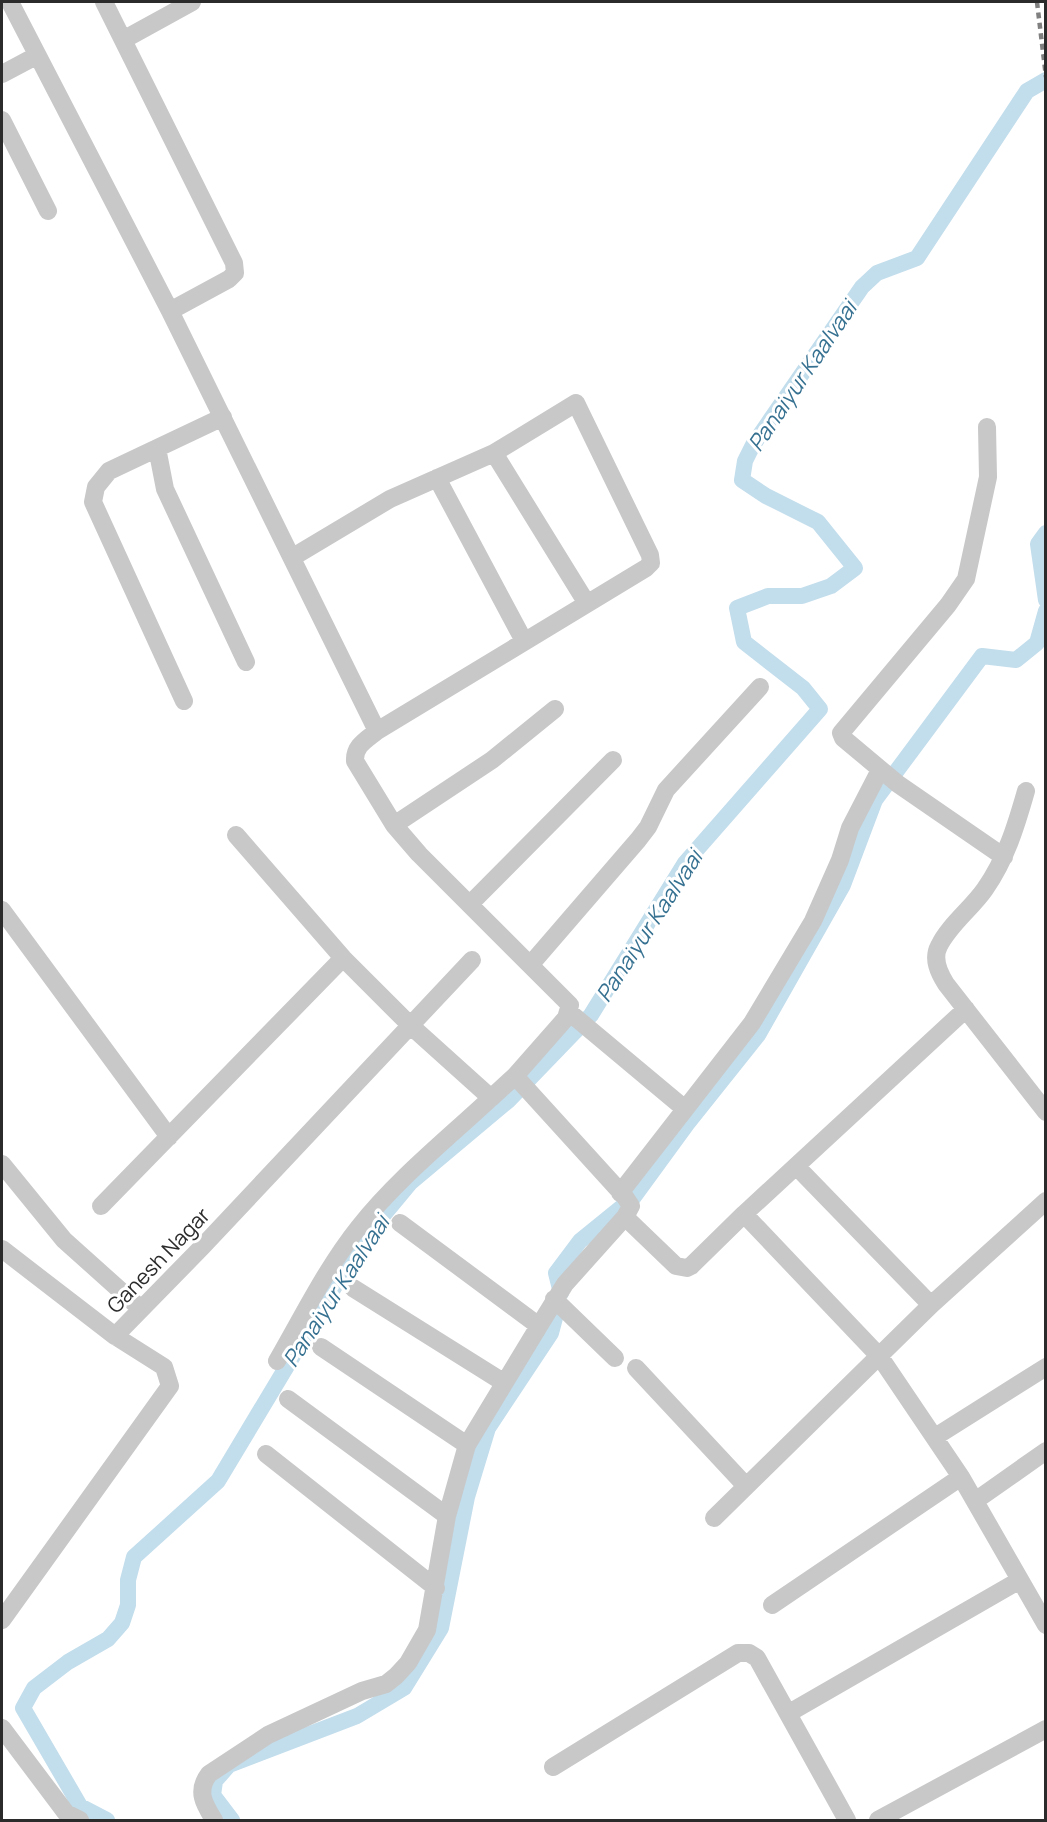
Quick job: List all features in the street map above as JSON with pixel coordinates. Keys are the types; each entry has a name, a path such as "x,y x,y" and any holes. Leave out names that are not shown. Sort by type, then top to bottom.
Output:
{"street":[{"path":"10,2 170,311 377,731"},
{"path":"104,2 234,263 235,273 229,279 170,311"},
{"path":"123,40 192,2"},
{"path":"2,74 36,56"},
{"path":"2,120 48,211"},
{"path":"293,557 390,499 494,453 576,403 650,555 651,563 377,731 360,745 354,754 355,761 394,825 470,904 566,998 573,1016 685,1109"},
{"path":"184,701 93,502 96,487 109,471 223,417"},
{"path":"987,427 987,477 966,579 948,605 841,734 898,784 1004,857"},
{"path":"157,448 165,489 246,662"},
{"path":"494,453 586,602"},
{"path":"437,478 524,641"},
{"path":"531,964 638,840 648,827 666,790 760,687"},
{"path":"394,825 492,760 555,709"},
{"path":"470,904 613,760"},
{"path":"214,1821 200,1791 202,1782 209,1774 268,1735 362,1691 386,1684 396,1677 408,1663 427,1630 447,1516 467,1445 503,1382 531,1343 559,1292 625,1203 685,1109 752,1023 813,921 840,860 850,828 881,771"},
{"path":"1026,791 1004,857 986,888 938,946 938,972 1046,1112"},
{"path":"236,835 343,958 411,1026 491,1098"},
{"path":"2,910 169,1137"},
{"path":"101,1206 343,958"},
{"name":"Ganesh Nagar","path":"2,1620 170,1386 169,1375 164,1367 115,1336 472,960"},
{"path":"522,1084 676,1266 687,1268 966,1009"},
{"path":"277,1360 358,1228 389,1192 491,1098 522,1084 573,1016"},
{"path":"2,1164 64,1240 141,1309"},
{"path":"796,1166 931,1305"},
{"path":"714,1518 931,1305 1046,1201"},
{"path":"744,1214 880,1357 961,1477 1046,1625"},
{"path":"400,1223 539,1326"},
{"path":"2,1249 115,1336"},
{"path":"352,1288 503,1382"},
{"path":"559,1292 615,1358"},
{"path":"321,1347 467,1445"},
{"path":"935,1437 1046,1367"},
{"path":"636,1368 746,1486"},
{"path":"288,1398 447,1516"},
{"path":"975,1501 1046,1451"},
{"path":"266,1454 436,1588"},
{"path":"772,1605 961,1477"},
{"path":"789,1713 1020,1580"},
{"path":"553,1767 738,1653 749,1653 757,1658 847,1821"},
{"path":"2,1728 66,1813 80,1821"},
{"path":"878,1821 1046,1729"}],"waterway":[{"name":"Panaiyur Kaalvaai","path":"107,1820 80,1806 23,1708 34,1688 68,1662 108,1639 122,1623 128,1605 128,1580 134,1557 218,1481 362,1241 411,1182 509,1100 591,1015 685,863 820,709 803,688 744,642 737,608 768,596 802,596 831,586 855,568 818,522 766,496 742,480 745,461 753,445 862,287 877,273 917,258 1027,91 1046,80"},
{"path":"1046,533 1038,544 1046,600"},
{"path":"561,1293 556,1273 580,1241 633,1198 687,1124 758,1035 843,885 875,800 982,656 1016,660 1037,643 1046,611"},
{"path":"232,1820 213,1795 215,1781 229,1765 357,1716 404,1688 441,1628 467,1497 488,1428 551,1333 555,1318"}],"railway":[{"path":"1037,2 1046,77"}]}
